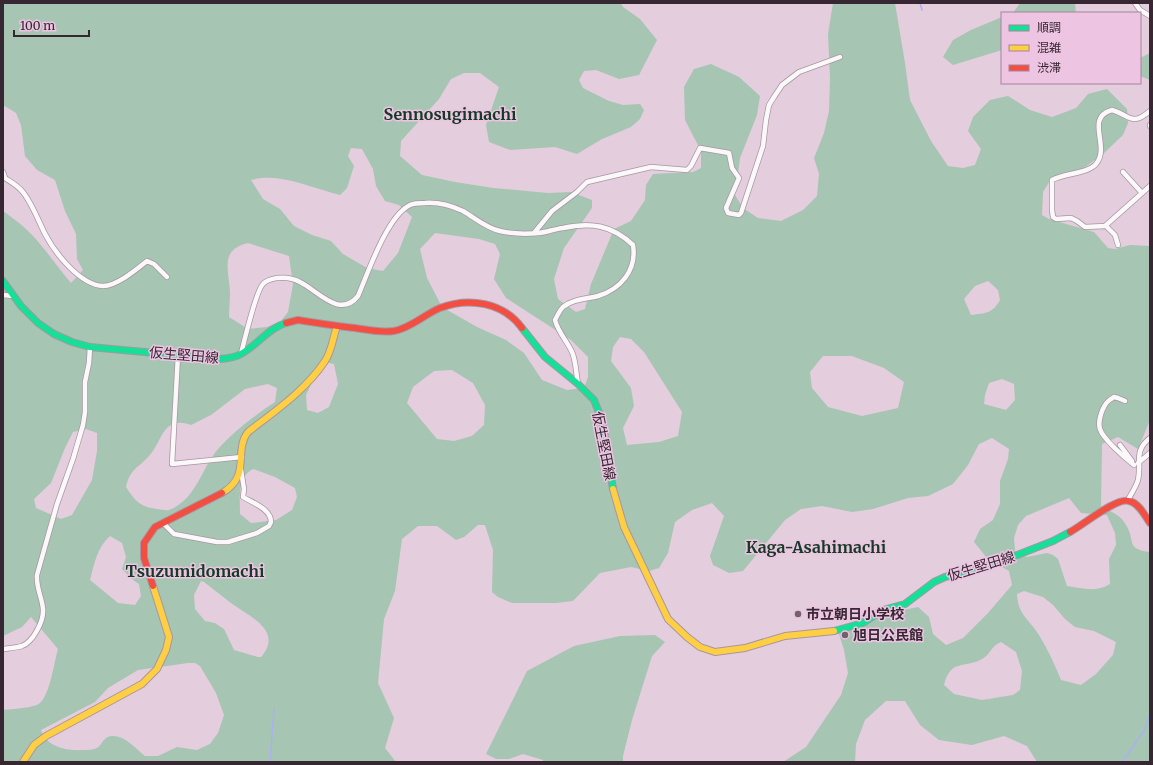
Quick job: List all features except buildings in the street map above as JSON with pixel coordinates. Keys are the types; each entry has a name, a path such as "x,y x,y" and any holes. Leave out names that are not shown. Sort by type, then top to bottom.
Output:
{"main road":[{"name":"仮生堅田線","path":"3,281 13,296 43,328 76,343 90,347 220,359 232,358 240,355 284,323 298,320 381,332 395,331 406,327 440,308 452,304 462,302 480,303 500,308 518,322 545,356 578,384 594,400 602,420 614,495 624,527 668,619 700,647 716,652 746,648 785,636 825,633 845,629 863,623 883,610 905,604 934,582 945,577 992,565 1040,547 1076,529 1110,505 1128,500"},
{"path":"23,762 34,746 46,736 142,684 150,677 163,657 168,645 169,637 144,558 144,543 148,535 155,527 226,491 234,483 241,470 244,437 248,432 302,388 329,353 337,326"},
{"path":"1128,500 1137,506 1150,523"}],"street":[{"path":"1135,3 1140,10 1150,16"},
{"path":"534,233 552,211 578,192 587,182 651,167 687,170 691,166 700,148 729,153 732,168 739,178 726,208 728,213 739,215 742,212 748,189 763,146 769,105 774,96 791,76 840,57"},
{"path":"1150,110 1141,118 1136,119 1126,117 1112,110 1104,114 1098,120 1101,148 1097,162 1091,168 1053,179 1051,182 1052,210 1054,218 1056,220 1068,218 1074,219 1085,227 1106,226 1150,186"},
{"path":"3,172 5,178 25,195 46,236 57,252 80,278 103,286 117,282 148,261 154,264 167,277"},
{"path":"1123,172 1142,193"},
{"path":"240,355 256,299 260,287 264,282 282,277 289,278 300,281 328,300 340,305 346,305 354,302 390,226 402,210 410,205 430,203 445,205 462,211 486,226 499,231 511,233 534,233 585,224 598,226 618,233 633,245 634,255 630,271 617,286 601,295 573,302 563,308 555,320 556,325 575,358 578,384"},
{"path":"1106,226 1116,235 1118,245"},
{"path":"3,296 13,296"},
{"path":"3,649 22,646 28,643 34,636 41,621 43,607 36,583 37,575 57,504 83,425 85,412 85,382 89,363 90,347"},
{"path":"178,355 172,464 242,457"},
{"path":"1125,401 1114,397 1107,402 1101,416 1100,428 1104,436 1120,453 1136,464"},
{"path":"1136,464 1142,446 1150,438"},
{"path":"1120,445 1136,464 1138,470 1138,481 1128,500"},
{"path":"1136,464 1150,453"},
{"path":"163,523 174,534 218,542 228,542 240,539 257,533 269,526 271,522 269,514 264,509 243,497 244,489 241,470"}],"green space":[{"path":"3,3 621,3 623,7 640,19 657,40 639,75 619,79 596,70 584,71 579,80 583,88 609,101 623,105 640,104 644,110 640,119 631,127 602,139 577,154 555,147 510,150 489,142 486,125 499,87 480,73 464,73 451,79 439,99 401,141 400,156 422,175 493,188 548,193 571,192 592,200 592,208 564,248 554,279 558,299 576,312 585,309 591,284 614,229 631,221 645,200 646,185 653,174 693,172 701,168 701,151 685,120 684,87 694,69 711,64 739,77 760,96 757,115 740,158 735,195 743,208 758,218 781,221 803,210 817,196 819,174 814,158 824,133 829,111 830,78 828,34 833,3 895,3 910,100 931,141 948,166 963,168 975,165 981,149 968,131 973,117 990,100 1008,96 1030,110 1052,117 1076,108 1088,94 1107,89 1127,109 1128,123 1123,135 1103,154 1081,170 1051,179 1043,192 1042,215 1049,219 1094,232 1108,248 1115,249 1130,245 1150,246 1150,420 1138,449 1118,437 1102,444 1101,507 1115,514 1124,522 1129,531 1132,543 1137,549 1150,552 1150,762 1037,762 1027,746 1004,736 972,745 939,740 920,725 905,701 886,701 865,720 856,744 855,762 783,762 806,747 841,695 848,673 844,650 839,634 859,618 918,607 929,617 933,634 946,645 963,638 988,613 1012,585 1009,571 987,558 974,542 980,529 993,520 1000,504 1000,481 1008,459 1009,449 992,438 979,444 968,465 953,484 928,496 908,498 873,509 852,512 822,506 801,509 785,520 743,571 729,573 713,565 710,556 724,516 712,503 692,510 675,522 668,553 659,568 649,571 631,567 600,573 573,601 556,603 512,603 498,597 492,592 493,550 485,525 478,525 464,537 456,540 437,526 418,526 402,539 395,591 384,619 378,683 394,718 385,748 396,762 3,762 3,710 28,707 40,703 49,686 58,649 31,617 22,627 3,636 3,211 32,235 71,283 83,270 77,259 76,234 65,211 55,180 37,170 25,156 21,125 16,113 3,105","holes":["351,148 362,149 373,169 376,186 385,201 399,205 412,217 398,253 383,271 367,268 343,254 331,241 312,235 294,226 280,209 263,199 251,180 262,178 284,179 340,195 347,188 354,166 348,156","435,233 479,239 495,244 500,254 494,279 506,298 571,340 588,357 588,377 584,388 567,390 542,380 524,353 506,340 477,327 442,307 427,278 420,249","248,243 289,256 293,284 288,312 281,321 267,327 248,329 229,317 229,256 239,246","988,281 998,290 1000,300 997,305 988,312 971,315 964,299 975,286","620,337 631,339 644,352 682,412 678,436 659,442 627,445 623,428 634,406 631,388 611,361 613,347","823,356 852,356 884,368 904,382 898,408 862,416 828,407 812,388 810,372","325,362 334,364 338,384 329,407 318,413 307,410 306,395 319,368","452,370 473,383 485,405 484,425 472,436 454,441 437,439 407,403 413,387 434,371","1002,379 1014,384 1015,400 1006,410 984,404 989,383","268,384 277,388 275,402 245,424 218,449 192,492 186,499 169,510 151,508 142,505 135,500 126,487 132,472 154,450 164,431 169,426 181,423 191,425 211,415 245,389","86,429 97,433 97,451 92,480 72,515 61,519 36,508 34,499 51,483 73,432","253,469 275,477 295,488 297,497 292,510 276,520 251,523 240,514 240,489 244,477","1069,498 1081,513 1107,515 1115,533 1116,545 1109,559 1110,584 1105,587 1094,589 1083,589 1067,586 1058,559 1047,553 1027,557 1020,555 1015,551 1014,538 1018,525 1026,516","110,536 122,543 126,557 122,569 139,584 141,596 135,605 118,603 90,580 99,551","201,581 261,625 269,639 267,648 261,657 234,650 224,629 215,623 205,621 195,609 194,595","1024,591 1043,597 1075,627 1094,631 1116,642 1113,655 1096,674 1081,685 1061,680 1042,641 1019,607 1017,594","1001,642 1016,652 1022,671 1020,690 1013,695 982,700 954,694 944,685 950,671 954,668 975,662 987,655","188,663 195,663 200,666 216,693 224,715 218,733 210,744 197,750 177,747 158,756 145,756 130,743 116,736 106,738 97,748 94,749 64,749 47,740 41,730 95,702 108,688 138,670"]},
{"path":"1020,3 1075,3 1076,12 1014,12"},
{"path":"1001,17 1001,50 953,65 943,57 953,40 971,30"},
{"path":"1150,53 1150,80 1141,76 1142,57"},
{"path":"655,635 665,642 652,656 632,720 623,756 623,762 543,762 543,760 523,754 509,759 496,759 486,754 527,671 574,646 620,636"}],"waterway":[{"path":"920,3 922,10"},
{"path":"270,762 274,709"},
{"path":"1122,762 1144,731 1150,715"}],"traffic: fast":[{"path":"3,281 21,306 38,323 54,334 72,342 90,347 220,359 237,356 245,352 273,329 286,323"},
{"path":"522,328 545,357 578,384 594,400 602,420 613,489"},
{"path":"834,631 863,623 883,610 905,604 934,582 945,577 992,565 1053,541 1070,532"}],"traffic: slow":[{"path":"222,493 237,479 241,463 242,447 248,432 290,400 317,372 329,353 337,326"},
{"path":"613,489 624,527 668,619 700,647 715,652 745,648 785,636 834,631"},
{"path":"23,762 34,745 46,736 142,684 157,669 166,650 169,637 153,586"}],"traffic: jam":[{"path":"286,323 298,320 374,331 394,331 406,327 440,308 462,303 474,303 485,304 505,312 522,328"},
{"path":"153,586 144,558 144,543 155,527 222,493"},
{"path":"1070,532 1108,507 1123,501 1129,501 1136,504 1150,523"}],"place":[{"name":"市立朝日小学校","path":"798,614"},
{"name":"旭日公民館","path":"845,635"}],"district":[{"name":"Sennosugimachi","path":"450,114"},
{"name":"Kaga-Asahimachi","path":"816,547"},
{"name":"Tsuzumidomachi","path":"195,571"}]}
